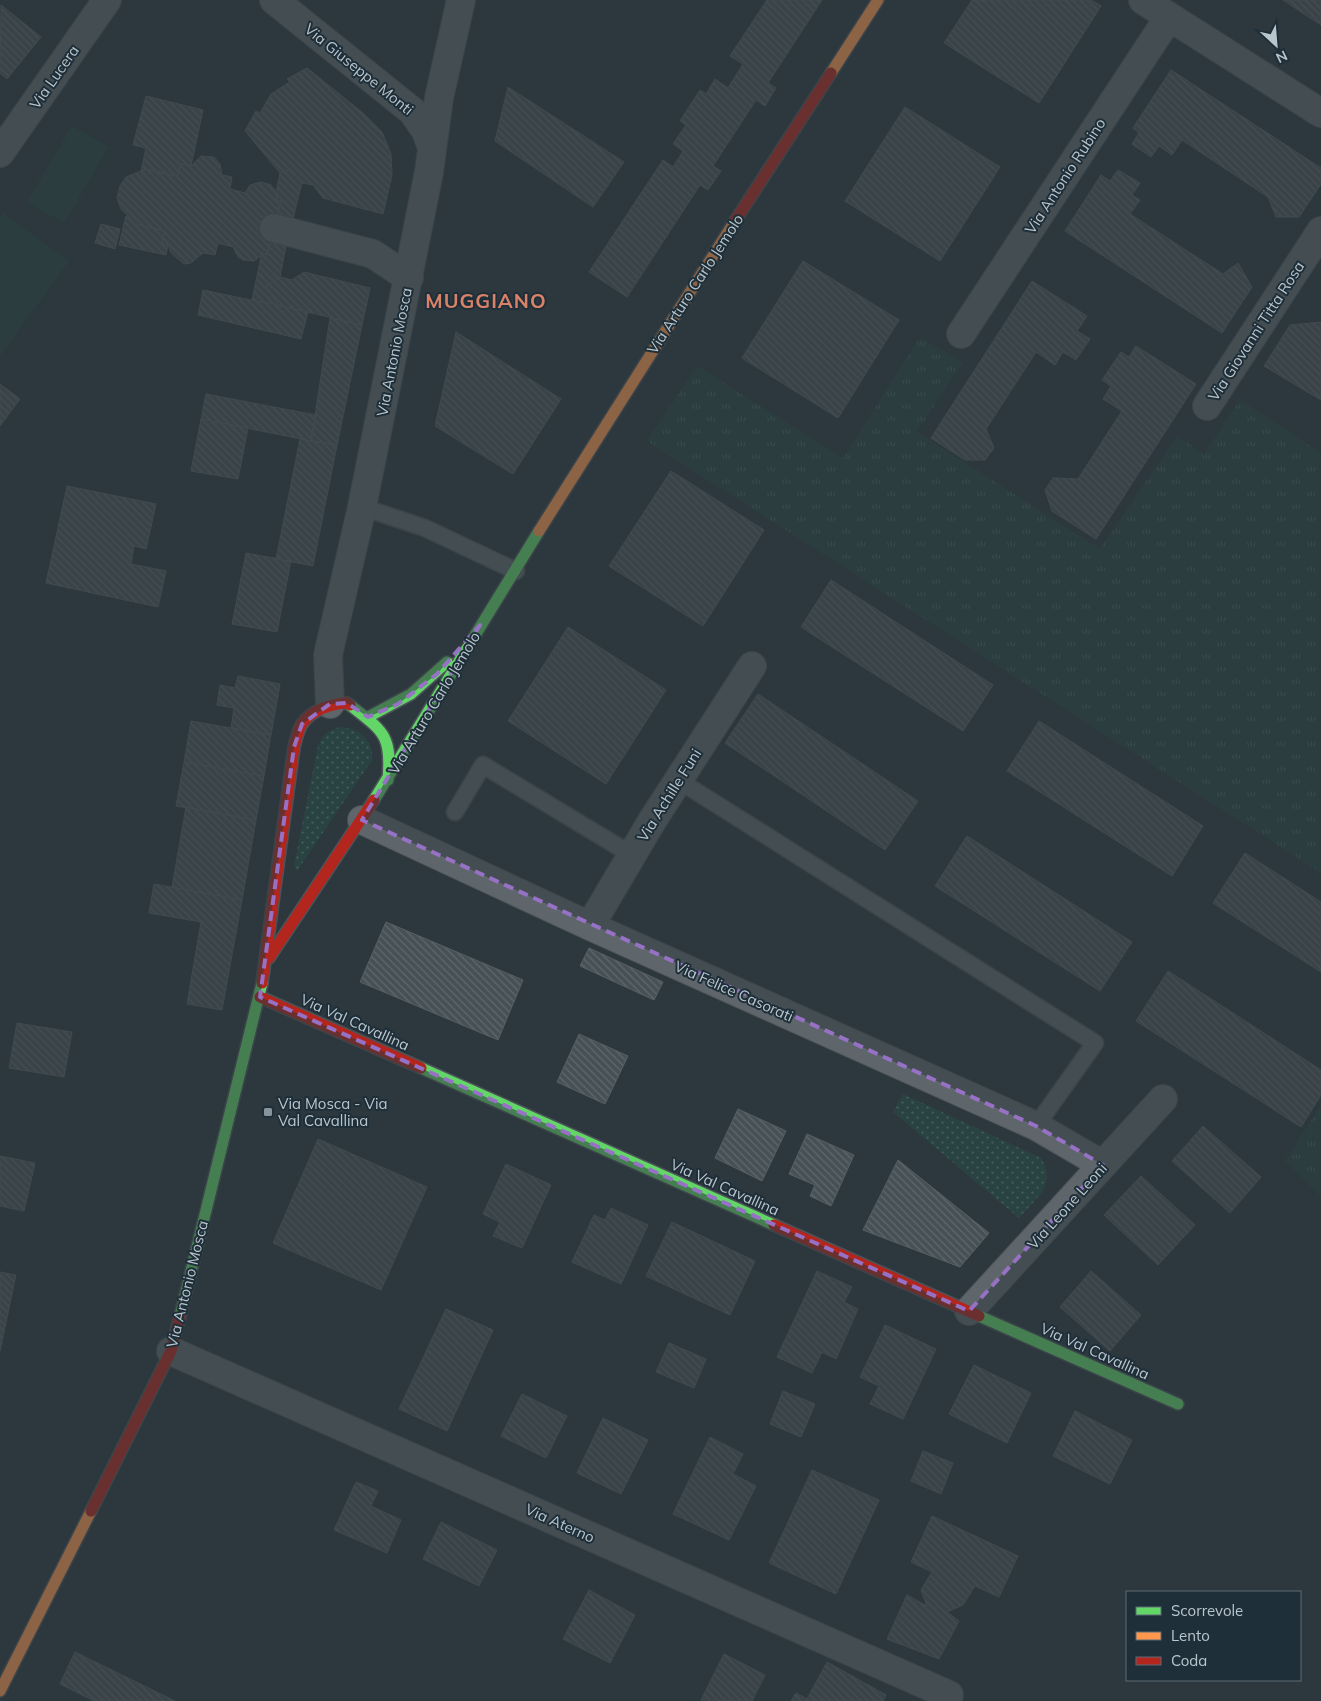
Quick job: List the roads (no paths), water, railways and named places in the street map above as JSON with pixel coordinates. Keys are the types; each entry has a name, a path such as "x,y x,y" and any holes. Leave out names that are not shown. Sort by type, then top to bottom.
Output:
{"street":[{"name":"Via Lucera","path":"0,153 108,0"},
{"name":"Via Giuseppe Monti","path":"274,0 418,117 426,131 432,148"},
{"name":"Via Antonio Mosca","path":"0,1691 170,1351 260,997 294,747 302,724 330,704 328,655 362,507 409,278 429,172 439,98 461,0"},
{"name":"Via Arturo Carlo Jemolo","path":"266,964 388,780 480,625 516,571 653,349 878,0"},
{"path":"1143,0 1321,113"},
{"name":"Via Antonio Rubino","path":"961,334 1169,18"},
{"path":"274,228 373,254 409,278"},
{"name":"Via Giovanni Titta Rosa","path":"1207,406 1321,231"},
{"name":"Via Arturo Carlo Jemolo","path":"368,717 398,704 437,674 480,625"},
{"name":"Via Achille Funi","path":"590,926 678,780 752,666"},
{"path":"330,704 347,704 368,717 380,728 387,741 390,757 388,780"},
{"name":"Via Felice Casorati","path":"362,820 590,926 1036,1126 1103,1165"},
{"name":"Via Val Cavallina","path":"260,997 1178,1404"},
{"name":"Via Leone Leoni","path":"969,1311 1163,1100"},
{"name":"Via Aterno","path":"170,1351 949,1694"}],"lane":[{"path":"362,507 425,528 516,571"},
{"path":"455,812 483,765 632,855"},
{"path":"678,780 1095,1043 1036,1126"}],"place":[{"name":"Via Mosca - Via Val Cavallina","path":"268,1112"}],"district":[{"name":"MUGGIANO","path":"486,300"}]}
